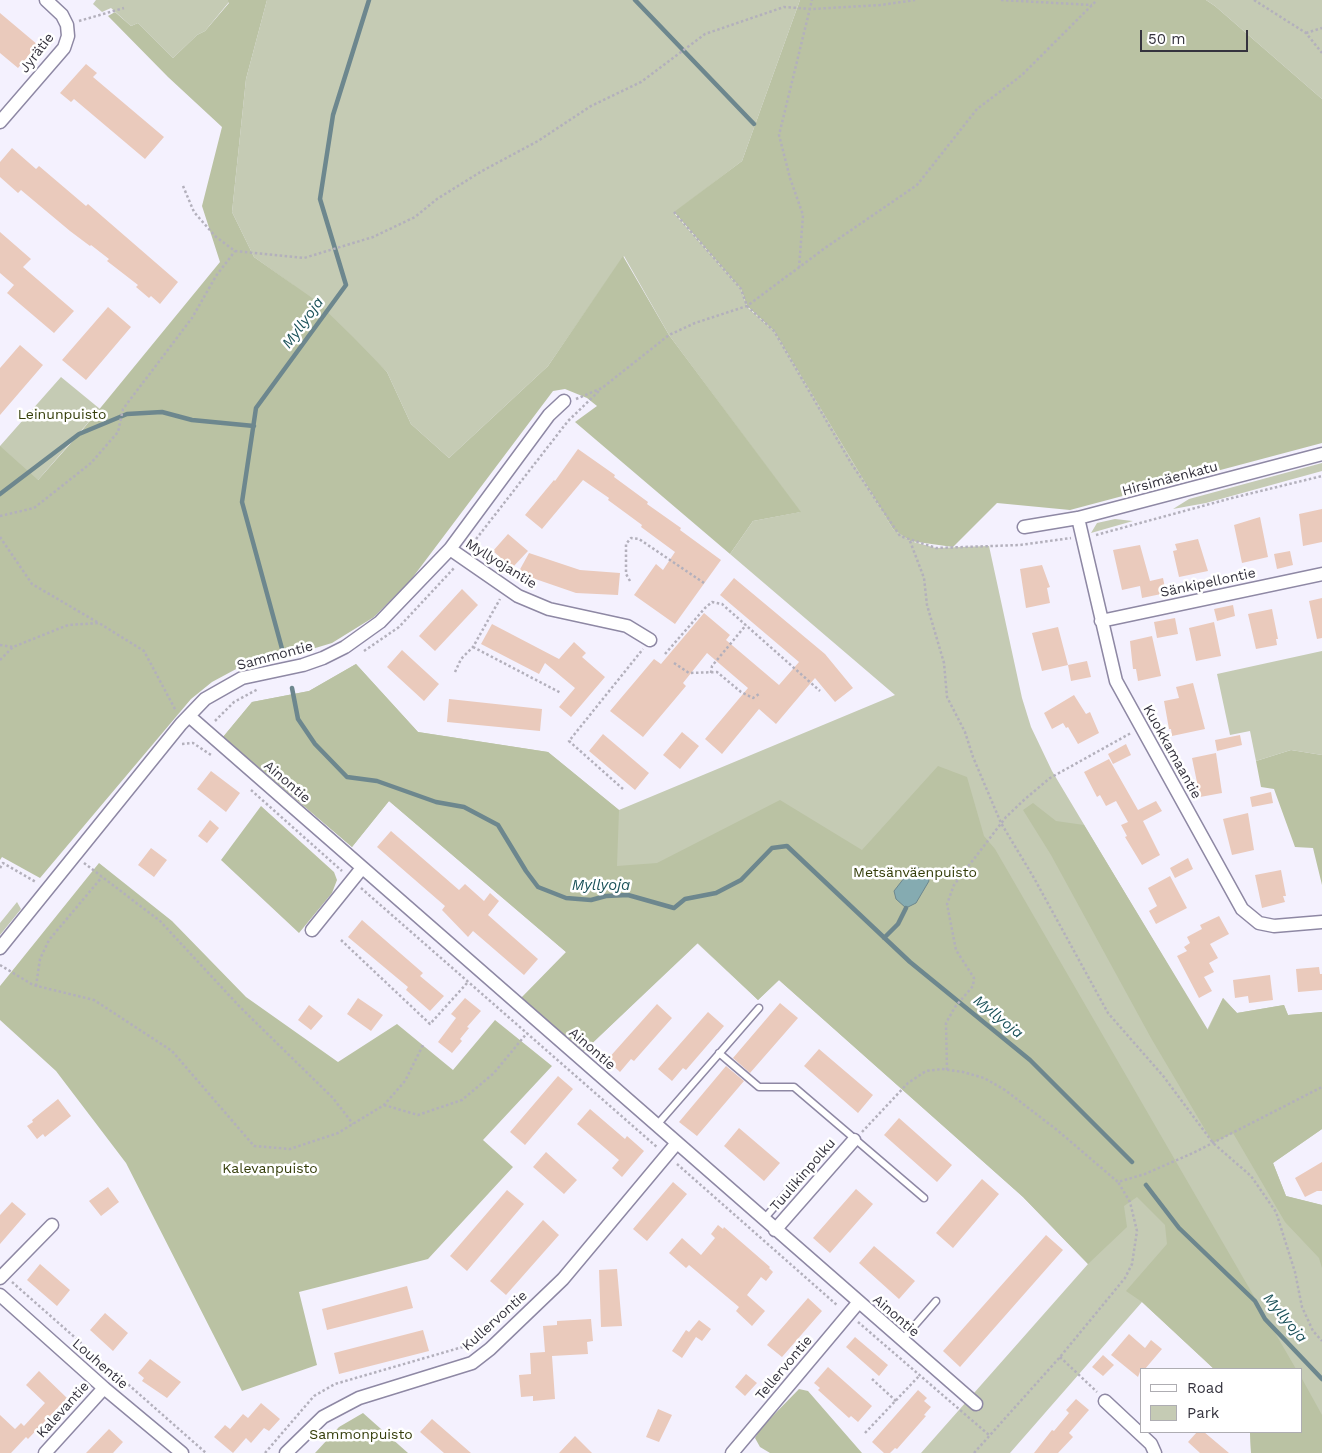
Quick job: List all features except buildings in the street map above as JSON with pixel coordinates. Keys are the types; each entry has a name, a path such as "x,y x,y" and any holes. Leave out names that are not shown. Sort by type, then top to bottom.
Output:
{"street":[{"name":"Jyrätie","path":"0,122 64,48 68,36 68,24 62,15 46,0"},
{"name":"Sammontie","path":"0,948 185,720 205,699 242,678 303,665 345,647 380,622 450,549 549,415 564,401"},
{"name":"Hirsimäenkatu","path":"1024,527 1078,518 1322,454"},
{"name":"Kuokkamaantie","path":"1078,518 1100,621 1116,681 1242,909 1259,924 1274,926 1322,922"},
{"name":"Myllyojantie","path":"450,549 518,596 549,609 627,626 650,640"},
{"name":"Sänkipellontie","path":"1100,621 1322,574"},
{"name":"Ainontie","path":"185,720 362,868 929,1366 976,1404"},
{"path":"312,930 362,868"},
{"name":"Tuulikinpolku","path":"775,1230 854,1140"},
{"name":"Kullervontie","path":"286,1453 323,1418 358,1398 472,1363 490,1349 563,1279 676,1144"},
{"path":"2,1276 52,1225"},
{"name":"Louhentie","path":"0,1295 104,1388 182,1453"},
{"name":"Tellervontie","path":"732,1453 858,1303"},
{"name":"Kalevantie","path":"45,1453 104,1388"},
{"path":"1106,1401 1151,1444 1155,1453"}],"lane":[{"path":"656,1126 759,1008"},
{"path":"719,1053 759,1087 794,1087 924,1198"},
{"path":"764,1220 795,1183"},
{"path":"901,1341 936,1302"}],"path":[{"path":"799,268 803,215 778,135 812,8 812,0"},
{"path":"184,186 194,212 215,236 235,251 304,258 374,237 415,216 437,199 482,171 538,141 590,106 641,82 705,34 775,10 798,6 812,8 881,5 915,0"},
{"path":"1002,0 1092,5"},
{"path":"1081,5 1085,0"},
{"path":"564,401 602,388 669,335 695,323 747,306 876,212 918,185 977,109 1022,75 1097,0"},
{"path":"1254,0 1306,33 1322,53"},
{"path":"78,22 124,8"},
{"path":"1306,33 1322,28"},
{"path":"674,212 741,289 747,306 774,331 893,529 900,536 910,541 936,548 1020,545 1081,537 1322,476"},
{"path":"0,516 34,508 92,463 118,432 123,408 192,318 216,276 235,251"},
{"path":"0,537 32,584 144,651 185,720"},
{"path":"630,581 626,574 626,544 631,538 639,539 704,583"},
{"path":"910,541 924,578 927,605 944,663 948,698 965,732 972,757 1001,823 1034,878 1108,1013 1164,1077 1213,1143 1251,1176 1276,1212 1295,1272 1302,1307 1313,1331 1322,1341"},
{"path":"455,672 461,659 473,647 501,597"},
{"path":"665,654 712,602 722,604 820,691"},
{"path":"0,645 13,646 68,625 99,623"},
{"path":"710,673 712,666 746,625"},
{"path":"623,789 569,741 650,640"},
{"path":"0,660 13,646"},
{"path":"473,647 561,693"},
{"path":"674,663 689,673 717,672 741,692 753,698 759,694"},
{"path":"947,1070 946,1023 955,1007 970,990 974,978 956,950 947,904 948,896 1001,823 1050,778 1142,727"},
{"path":"175,748 193,743 212,755"},
{"path":"249,788 468,982 988,1435"},
{"path":"78,869 83,862 160,921 240,1007 333,1098 353,1124"},
{"path":"0,868 3,863 47,889"},
{"path":"36,986 40,959 49,940 102,876"},
{"path":"341,940 430,1024 468,982"},
{"path":"0,965 36,986 94,1000 172,1051 254,1146 290,1149 338,1133 384,1105 405,1081 423,1045"},
{"path":"384,1105 418,1115 462,1100 494,1073 527,1033"},
{"path":"854,1140 908,1083 926,1071 947,1070 984,1078 1005,1090 1057,1130 1118,1182 1128,1196 1134,1213 1136,1231 1132,1264 1125,1278 1060,1357 988,1435 974,1453"},
{"path":"1118,1182 1145,1174 1213,1143 1322,1087"},
{"path":"2,1276 206,1453"},
{"path":"1060,1357 1106,1401"},
{"path":"865,1433 929,1366"},
{"path":"872,1379 896,1401"}],"green space":[{"path":"96,0 227,0 229,2 205,31 197,35 173,58 138,23 131,26 111,8 102,12 93,4"},
{"path":"227,0 267,0 246,79 232,212 254,257 315,300 387,372 411,424 449,458 548,366 623,256 669,335 801,512 753,521 730,554 575,422 597,406 587,398 565,389 553,391 410,581 374,617 332,643 269,662 238,668 212,682 191,699 40,878 2,857 0,860 0,446 38,480 79,434 220,262 202,206 222,127 168,77 108,16 115,12 131,26 138,23 173,58 197,35 205,31 229,3"},
{"name":"Metsänväenpuisto","path":"267,0 800,0 742,161 674,213 741,289 747,307 774,331 893,529 910,541 936,548 989,546 1022,698 1031,727 1052,771 1207,1030 1223,998 1237,1013 1284,1005 1288,1015 1322,1012 1322,1129 1273,1163 1286,1196 1322,1205 1322,1453 1251,1453 1250,1433 1302,1433 1302,1368 1213,1368 1142,1302 1010,1453 921,1453 1088,1264 1023,1197 779,980 758,1000 697,943 584,1051 566,952 389,801 352,847 223,737 252,702 309,691 356,664 418,732 548,752 619,810 895,695 730,554 753,521 800,512 669,335 624,256 548,366 449,458 411,424 387,372 293,285 254,257 232,212 246,79"},
{"path":"800,0 1206,0 1215,6 1322,99 1322,443 1070,510 997,503 953,547 910,541 893,529 774,331 747,306 741,289 674,212 742,161"},
{"path":"1206,0 1322,0 1322,99 1215,6"},
{"name":"Leinunpuisto","path":"61,377 100,409 38,480 0,517 0,446"},
{"path":"1322,463 1322,471 1206,503 1173,509 1189,499"},
{"path":"1115,519 1133,521 1091,533 1097,523"},
{"path":"1322,651 1322,755 1291,750 1256,761 1250,731 1230,735 1217,674"},
{"path":"356,664 418,732 548,752 619,810 617,866 657,863 780,800 862,850 938,766 967,777 984,836 995,849 1295,1368 1213,1368 1142,1302 1126,1291 1167,1244 1165,1225 1137,1197 1124,1206 1127,1227 1088,1264 1023,1197 779,980 758,1000 698,943 584,1051 520,999 566,952 389,801 352,847 223,737 252,702 309,691"},
{"path":"1291,750 1322,755 1322,885 1313,848 1295,847 1274,789 1261,787 1256,761"},
{"path":"1033,803 1056,821 1084,825 1208,1030 1223,998 1237,1013 1284,1005 1288,1015 1322,1012 1322,1129 1273,1163 1286,1196 1322,1205 1322,1268 1319,1258 1285,1222 1233,1133 1213,1143 1151,1038 1051,855 1023,810"},
{"path":"261,806 334,872 337,880 332,893 299,933 221,860"},
{"name":"Kalevanpuisto","path":"99,863 172,921 246,997 338,1062 397,1024 453,1070 495,1020 552,1066 483,1140 513,1167 428,1259 299,1292 317,1365 242,1391 126,1163 56,1071 0,1020 0,986"},
{"path":"17,902 21,909 0,935 0,923"},
{"path":"1302,1379 1322,1415 1322,1453 1251,1453 1250,1433 1302,1433"},
{"path":"799,1389 808,1391 862,1453 770,1453 760,1447 755,1438 760,1429"},
{"name":"Sammonpuisto","path":"363,1413 408,1453 315,1453 339,1427"}],"water":[{"path":"915,868 919,868 928,877 929,881 916,903 906,908 896,899 894,891 908,873"}],"waterway":[{"name":"Myllyoja","path":"284,656 242,502 256,408 346,285 320,199 333,115 369,0"},
{"path":"635,0 754,124"},
{"path":"0,494 79,434 127,414 162,412 192,420 254,426"},
{"name":"Myllyoja","path":"292,688 298,719 315,744 347,777 377,781 436,802 464,807 498,825 538,887 566,898 591,900 606,896 628,895 674,908 685,899 716,893 741,880 772,848 787,846 910,962 1030,1060 1132,1162"},
{"path":"884,938 898,924 906,908"},
{"name":"Myllyoja","path":"1146,1185 1179,1228 1255,1301 1265,1319 1322,1379"}]}
